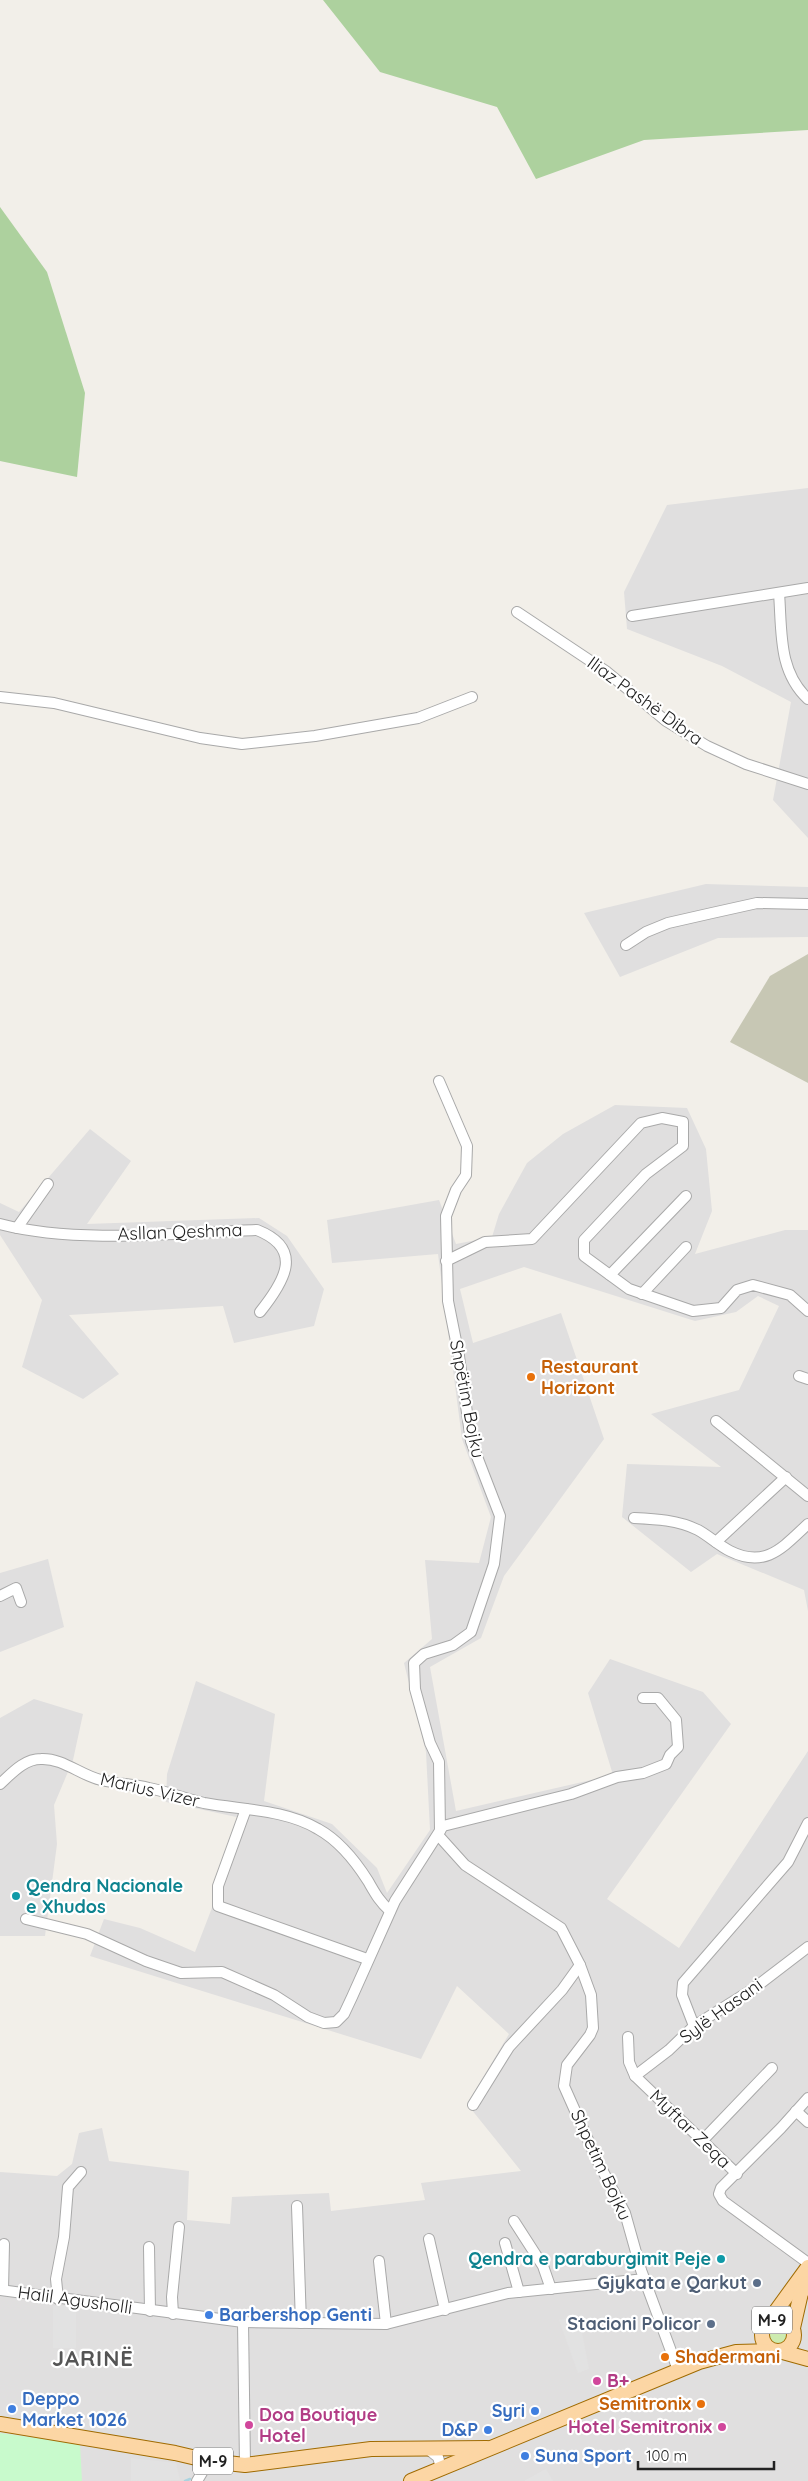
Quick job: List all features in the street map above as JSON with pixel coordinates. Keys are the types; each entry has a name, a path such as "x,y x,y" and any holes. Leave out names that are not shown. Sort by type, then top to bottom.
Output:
{"main road":[{"path":"765,2327 808,2267"},
{"path":"794,2334 801,2293 808,2283"},
{"name":"M-9","path":"736,2352 765,2327 782,2319 808,2353"},
{"name":"M-9","path":"765,2327 766,2346 776,2351 808,2359"},
{"name":"M-9","path":"0,2424 175,2453 209,2461 246,2465 371,2449 487,2448 619,2397 678,2370 736,2352 776,2351 789,2348 794,2334"},
{"path":"411,2481 487,2448"}],"street":[{"path":"632,616 808,588"},
{"path":"779,593 785,666 795,687 808,699"},
{"name":"Iliaz Pashë Dibra","path":"517,612 607,672 666,721 707,746 746,764 808,784"},
{"path":"0,697 54,703 200,738 242,744 315,736 418,718 472,697"},
{"path":"626,945 646,932 668,923 712,913 757,903 808,904"},
{"name":"Shpëtim Bojku","path":"439,1833 439,1762 430,1743 415,1689 414,1663 424,1654 453,1645 471,1632 494,1564 500,1516 471,1441 459,1356 448,1301 446,1216 456,1190 466,1175 467,1146 440,1081"},
{"path":"446,1261 485,1242 532,1239 641,1123 662,1118 683,1122 683,1146 646,1174 584,1240 584,1256 629,1289 693,1311 721,1308 737,1290 752,1285 790,1295 808,1311"},
{"path":"17,1228 48,1184"},
{"path":"610,1275 686,1196"},
{"name":"Asllan Qeshma","path":"0,1224 44,1233 119,1234 257,1230 270,1235 279,1242 287,1260 283,1279 260,1312"},
{"path":"642,1294 686,1247"},
{"path":"716,1421 808,1496"},
{"path":"716,1542 786,1477"},
{"path":"634,1518 681,1523 698,1530 716,1542 747,1557 767,1557 780,1550 808,1524"},
{"path":"0,1596 16,1588 21,1602"},
{"path":"26,1918 87,1934 146,1961 181,1973 222,1972 274,1995 308,2017 324,2023 336,2022 344,2014 390,1910 443,1826 455,1821 571,1794 617,1777 661,1768 678,1747 676,1720 658,1698 643,1698"},
{"name":"Marius Vizer","path":"0,1784 24,1763 44,1758 69,1765 79,1772 101,1780 148,1788 204,1802 260,1811 305,1822 320,1830 352,1860 379,1902 390,1910"},
{"path":"246,1809 218,1886 218,1906 367,1959"},
{"path":"694,2026 682,1994 683,1983 788,1862 808,1824"},
{"name":"Shpetim Bojku","path":"439,1833 465,1866 561,1928 580,1965 591,1995 593,2028 590,2035 566,2065 564,2086 597,2160 624,2213 645,2279 678,2370"},
{"name":"Sylë Hasani","path":"635,2076 670,2050 694,2026 752,1989 808,1947"},
{"path":"473,2105 509,2047 562,1990 580,1965"},
{"name":"Myftar Zeqa","path":"628,2037 629,2062 635,2076 737,2174 721,2188 719,2194 723,2201 808,2263"},
{"path":"702,2140 772,2068"},
{"path":"737,2174 808,2098"},
{"path":"796,2111 808,2122"},
{"path":"58,2299 56,2279 64,2237 68,2187 81,2172"},
{"path":"297,2206 301,2323"},
{"path":"514,2221 543,2266 551,2289"},
{"path":"173,2314 172,2297 179,2227"},
{"path":"429,2239 445,2310"},
{"path":"505,2243 519,2292"},
{"path":"1,2290 4,2244"},
{"name":"Halil Agusholli","path":"149,2247 150,2311"},
{"path":"379,2260 386,2324"},
{"name":"Halil Agusholli","path":"1,2290 243,2322 386,2324 519,2292 645,2279"},
{"path":"243,2322 246,2465"},
{"path":"429,2450 438,2457 441,2468"},
{"path":"197,2481 209,2461"}],"shaded area":[{"path":"808,488 808,838 773,800 791,702 722,666 627,629 624,592 667,505"},
{"path":"706,884 808,887 808,937 718,938 620,977 584,913"},
{"path":"808,954 808,1083 730,1042 770,976"},
{"path":"615,1105 687,1108 706,1149 712,1211 695,1254 785,1230 808,1230 808,1611 804,1590 717,1554 691,1572 622,1517 627,1464 721,1467 651,1414 739,1390 779,1306 758,1296 736,1312 695,1321 524,1267 460,1289 473,1343 561,1313 604,1439 504,1576 481,1638 430,1667 456,1811 613,1775 588,1693 610,1659 703,1692 731,1724 607,1899 679,1948 808,1751 808,2481 0,2481 0,2172 57,2176 72,2164 79,2133 102,2128 109,2161 189,2171 187,2220 230,2224 232,2197 329,2193 331,2211 425,2200 421,2183 521,2171 467,2104 509,2034 457,1986 421,2059 90,1956 104,1919 140,1928 195,1952 246,1819 166,1802 167,1774 196,1681 275,1714 264,1801 332,1824 377,1868 387,1893 430,1830 426,1752 404,1663 432,1639 425,1560 479,1563 491,1517 462,1439 438,1254 332,1263 327,1220 439,1200 456,1244 492,1237 499,1214 527,1163 563,1134"},
{"path":"90,1129 131,1161 87,1224 259,1218 287,1236 324,1289 314,1326 234,1343 223,1306 69,1315 119,1374 83,1399 22,1367 42,1300 0,1235 0,1203 19,1212"},
{"path":"48,1559 64,1627 0,1652 0,1573"},
{"path":"34,1699 83,1714 73,1760 54,1805 57,1844 45,1936 0,1936 0,1718"},
{"path":"53,2306 76,2306 76,2348 53,2348"},
{"path":"579,2317 589,2369 578,2373 559,2320"},
{"path":"131,2458 176,2463 180,2480 131,2481"},
{"path":"546,2469 553,2481 524,2481 533,2476"}],"green space":[{"path":"323,0 808,0 808,130 644,140 536,179 497,107 380,72"},
{"path":"0,207 47,272 85,393 77,477 0,461"},
{"path":"778,2322 786,2326 790,2334 786,2342 778,2346 770,2342 766,2334 770,2326"},
{"path":"0,2433 80,2444 82,2481 0,2481"}],"waterway":[{"path":"185,2481 190,2479"}],"place":[{"name":"Restaurant Horizont","path":"531,1377"},
{"name":"Qendra Nacionale e Xhudos","path":"16,1896"},
{"name":"Qendra e paraburgimit Peje","path":"721,2259"},
{"name":"Gjykata e Qarkut","path":"757,2283"},
{"name":"Barbershop Genti","path":"209,2315"},
{"name":"Stacioni Policor","path":"711,2324"},
{"name":"Shadermani","path":"665,2357"},
{"name":"B+","path":"597,2381"},
{"name":"Semitronix","path":"701,2404"},
{"name":"Deppo Market 1026","path":"12,2409"},
{"name":"Syri","path":"535,2411"},
{"name":"Doa Boutique Hotel","path":"249,2425"},
{"name":"Hotel Semitronix","path":"722,2427"},
{"name":"D&P","path":"488,2430"},
{"name":"Suna Sport","path":"525,2456"}],"district":[{"name":"JARINË","path":"93,2358"}]}
